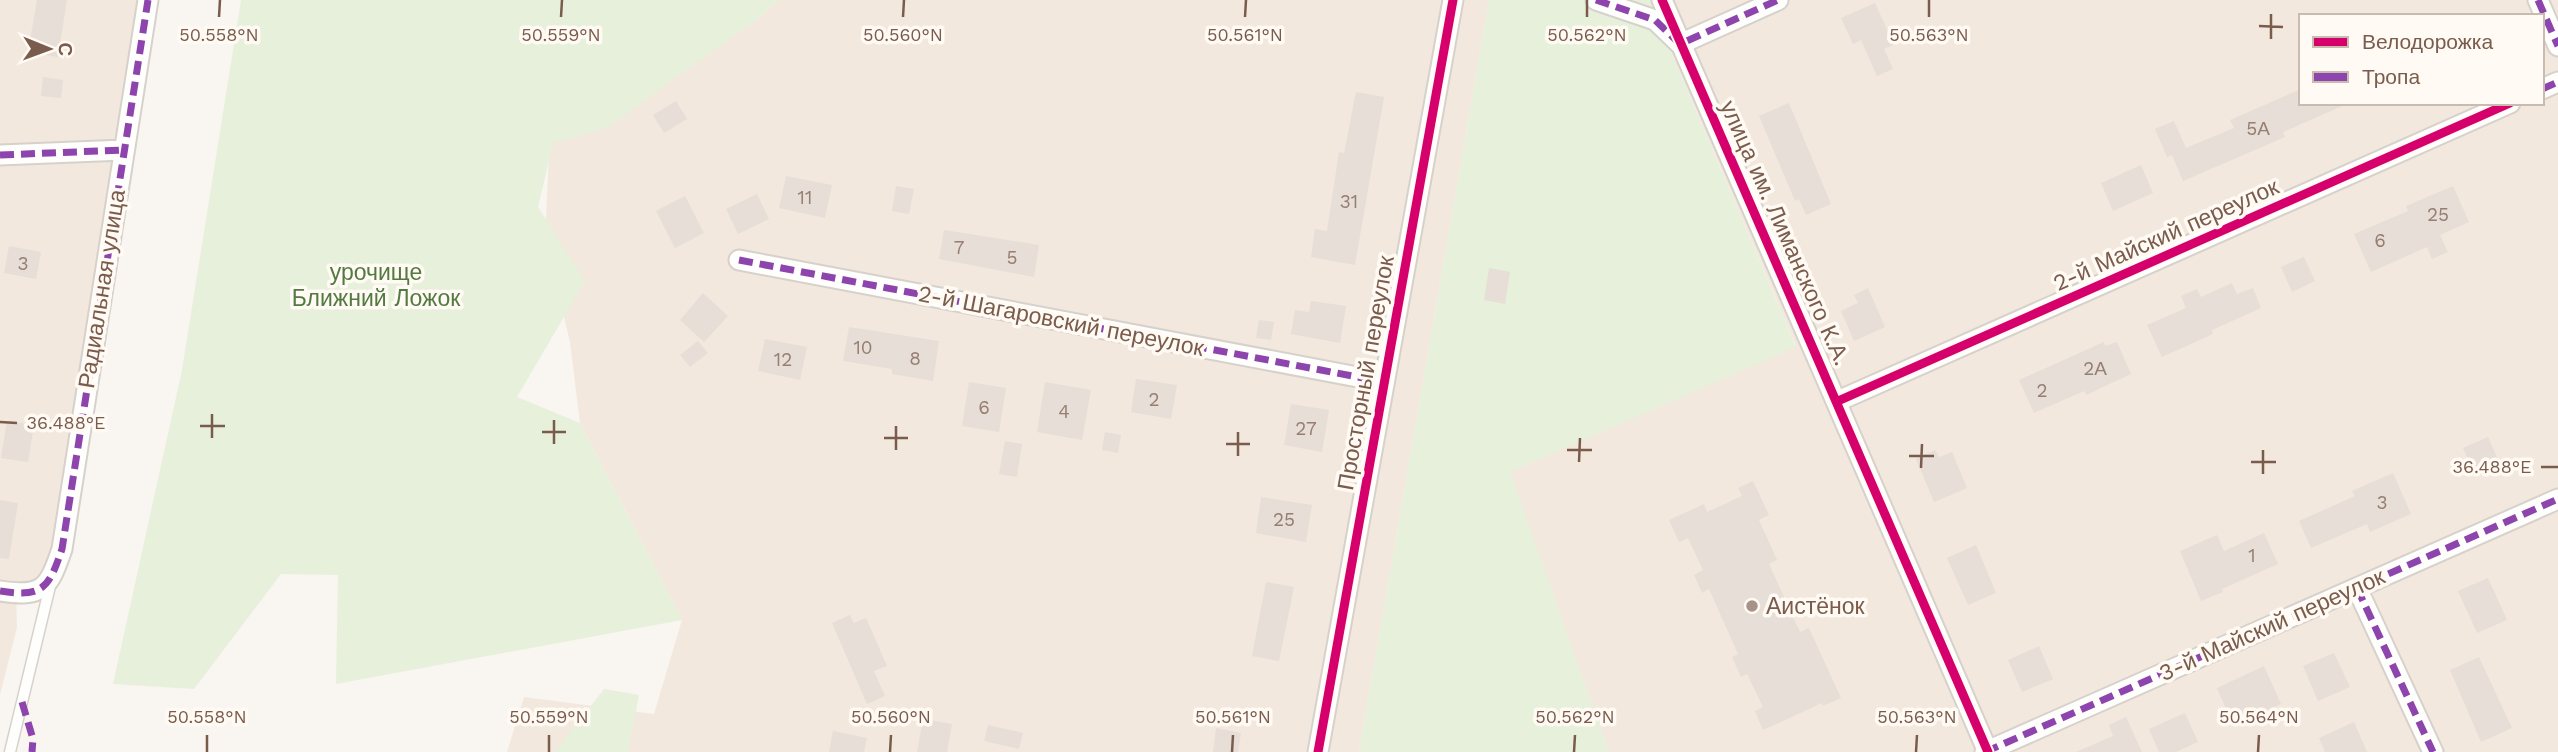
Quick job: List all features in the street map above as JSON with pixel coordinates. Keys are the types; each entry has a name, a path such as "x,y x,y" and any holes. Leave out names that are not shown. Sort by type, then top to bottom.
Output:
{"street":[{"name":"Радиальная улица","path":"51,580 62,549 148,0"},
{"name":"Просторный переулок","path":"1318,752 1453,0"},
{"path":"1596,0 1655,20 1680,44 1778,0"},
{"name":"улица им. Лиманского К.А.","path":"1662,0 1838,401 1987,752"},
{"path":"2538,0 2558,46"},
{"name":"2-й Майский переулок","path":"1838,401 2505,105"},
{"path":"0,155 124,150"},
{"name":"2-й Шагаровский переулок","path":"739,260 1384,382"},
{"name":"3-й Майский переулок","path":"1987,752 2558,499"},
{"path":"8,592 32,593 51,580"},
{"path":"2357,588 2433,752"}],"lane":[{"path":"10,752 51,580"}],"shaded area":[{"path":"0,0 148,0 51,580 16,594 17,627 0,695"},
{"path":"779,0 1489,0 1359,752 507,752 524,697 654,714 682,620 580,423 570,342 545,238 550,133 752,23"},
{"path":"1649,0 2558,0 2558,752 1609,752 1509,472 1796,346"}],"green space":[{"name":"урочище Ближний Ложок","path":"241,0 779,0 752,23 607,128 553,143 538,207 585,281 517,397 580,423 682,620 336,684 338,575 281,574 194,689 113,684 182,370"},
{"path":"1489,0 1649,0 1796,347 1510,472 1609,752 1359,752"},
{"path":"604,689 639,695 628,752 555,752"}],"building":[{"path":"37,0 67,0 58,57 28,52"},
{"path":"1875,3 1894,45 1884,49 1893,69 1877,76 1861,40 1853,44 1841,18"},
{"path":"43,77 63,80 61,98 41,96"},
{"path":"2299,90 2299,105 2344,105 2283,132 2285,137 2183,181 2172,155 2167,157 2155,129 2174,121 2186,148 2234,128 2230,120"},
{"path":"1356,92 1384,97 1355,265 1311,257 1315,229 1327,231 1339,152 1344,153"},
{"path":"676,101 687,119 664,133 653,115"},
{"path":"1789,103 1831,204 1806,215 1799,199 1795,201 1759,116"},
{"path":"2141,165 2153,193 2113,211 2101,183"},
{"path":"786,176 832,185 825,218 779,208"},
{"path":"896,186 914,189 909,214 892,211"},
{"path":"2453,186 2469,222 2440,235 2448,252 2432,259 2427,247 2371,272 2354,234 2408,211 2406,206"},
{"path":"757,194 769,219 738,234 726,209"},
{"path":"685,196 704,233 675,248 656,211"},
{"path":"944,230 1039,245 1034,277 939,259"},
{"path":"9,246 41,252 36,279 4,273"},
{"path":"2304,257 2315,281 2292,292 2281,267"},
{"path":"1489,268 1510,272 1505,304 1484,300"},
{"path":"2232,283 2237,294 2253,288 2261,308 2162,357 2147,325 2186,308 2181,296 2197,289 2201,297"},
{"path":"1868,288 1885,327 1854,341 1841,311 1858,303 1854,295"},
{"path":"703,293 728,316 704,342 680,320"},
{"path":"1311,301 1346,306 1340,343 1291,334 1295,310 1309,312"},
{"path":"1259,320 1274,322 1271,340 1256,338"},
{"path":"849,327 939,341 933,381 892,374 892,369 843,361"},
{"path":"765,339 807,347 800,380 758,371"},
{"path":"698,341 708,353 690,367 680,355"},
{"path":"2104,342 2105,346 2117,342 2131,374 2086,395 2084,391 2034,413 2019,380"},
{"path":"1136,379 1177,385 1171,419 1131,412"},
{"path":"969,382 1006,388 999,432 962,426"},
{"path":"1045,382 1091,390 1082,440 1037,432"},
{"path":"1291,404 1329,410 1322,452 1284,445"},
{"path":"7,421 34,425 28,462 1,458"},
{"path":"1105,432 1121,435 1118,453 1102,450"},
{"path":"2488,437 2499,462 2474,472 2463,448"},
{"path":"1005,441 1022,444 1017,477 999,474"},
{"path":"1935,450 1939,457 1952,452 1967,488 1934,502 1916,459"},
{"path":"2393,473 2411,514 2370,532 2367,524 2311,548 2299,521 2355,496 2352,491"},
{"name":"Аистёнок","path":"1753,481 1769,515 1759,520 1777,560 1769,564 1800,632 1809,628 1841,698 1823,706 1822,703 1763,730 1755,711 1763,707 1747,674 1741,677 1732,657 1738,654 1709,589 1702,593 1694,575 1703,570 1688,538 1679,542 1669,520 1704,504 1707,512 1742,496 1738,488"},
{"path":"1261,497 1312,505 1306,542 1256,533"},
{"path":"0,500 18,503 9,559 0,558"},
{"path":"2264,533 2278,564 2201,601 2180,551 2217,535 2224,551"},
{"path":"1976,545 1996,593 1968,605 1947,558"},
{"path":"2488,578 2507,620 2477,633 2458,591"},
{"path":"1266,582 1294,587 1279,661 1252,656"},
{"path":"850,615 854,623 866,618 887,666 874,671 885,696 867,704 832,623"},
{"path":"2039,646 2053,679 2022,692 2008,660"},
{"path":"2334,653 2350,687 2318,701 2303,666"},
{"path":"2479,657 2512,728 2481,742 2450,670"},
{"path":"2264,666 2281,704 2233,725 2217,688"},
{"path":"2185,713 2198,742 2176,752 2159,752 2149,729"},
{"path":"2126,717 2142,752 2076,752 2113,736 2109,725"},
{"path":"923,719 952,724 947,752 917,752"},
{"path":"2354,722 2367,752 2325,752 2319,738"},
{"path":"988,725 1023,733 1019,749 984,741"},
{"path":"1216,728 1241,733 1238,752 1213,752"},
{"path":"833,731 867,738 864,752 829,752"}],"marked path":[{"path":"0,591 26,593 43,587 53,573 62,549 148,0"},
{"path":"1596,0 1655,20 1680,44 1778,0"},
{"path":"2538,0 2558,46"},
{"path":"2544,88 2558,82"},
{"path":"0,155 124,150"},
{"path":"739,260 1384,382"},
{"path":"1985,752 2558,499"},
{"path":"2357,588 2433,752"},
{"path":"22,702 33,739 32,752"}],"cycle path":[{"path":"1318,752 1453,0"},
{"path":"1662,0 1988,752"},
{"path":"1838,401 2505,105"}],"place":[{"name":"Аистёнок","path":"1752,606"}]}
